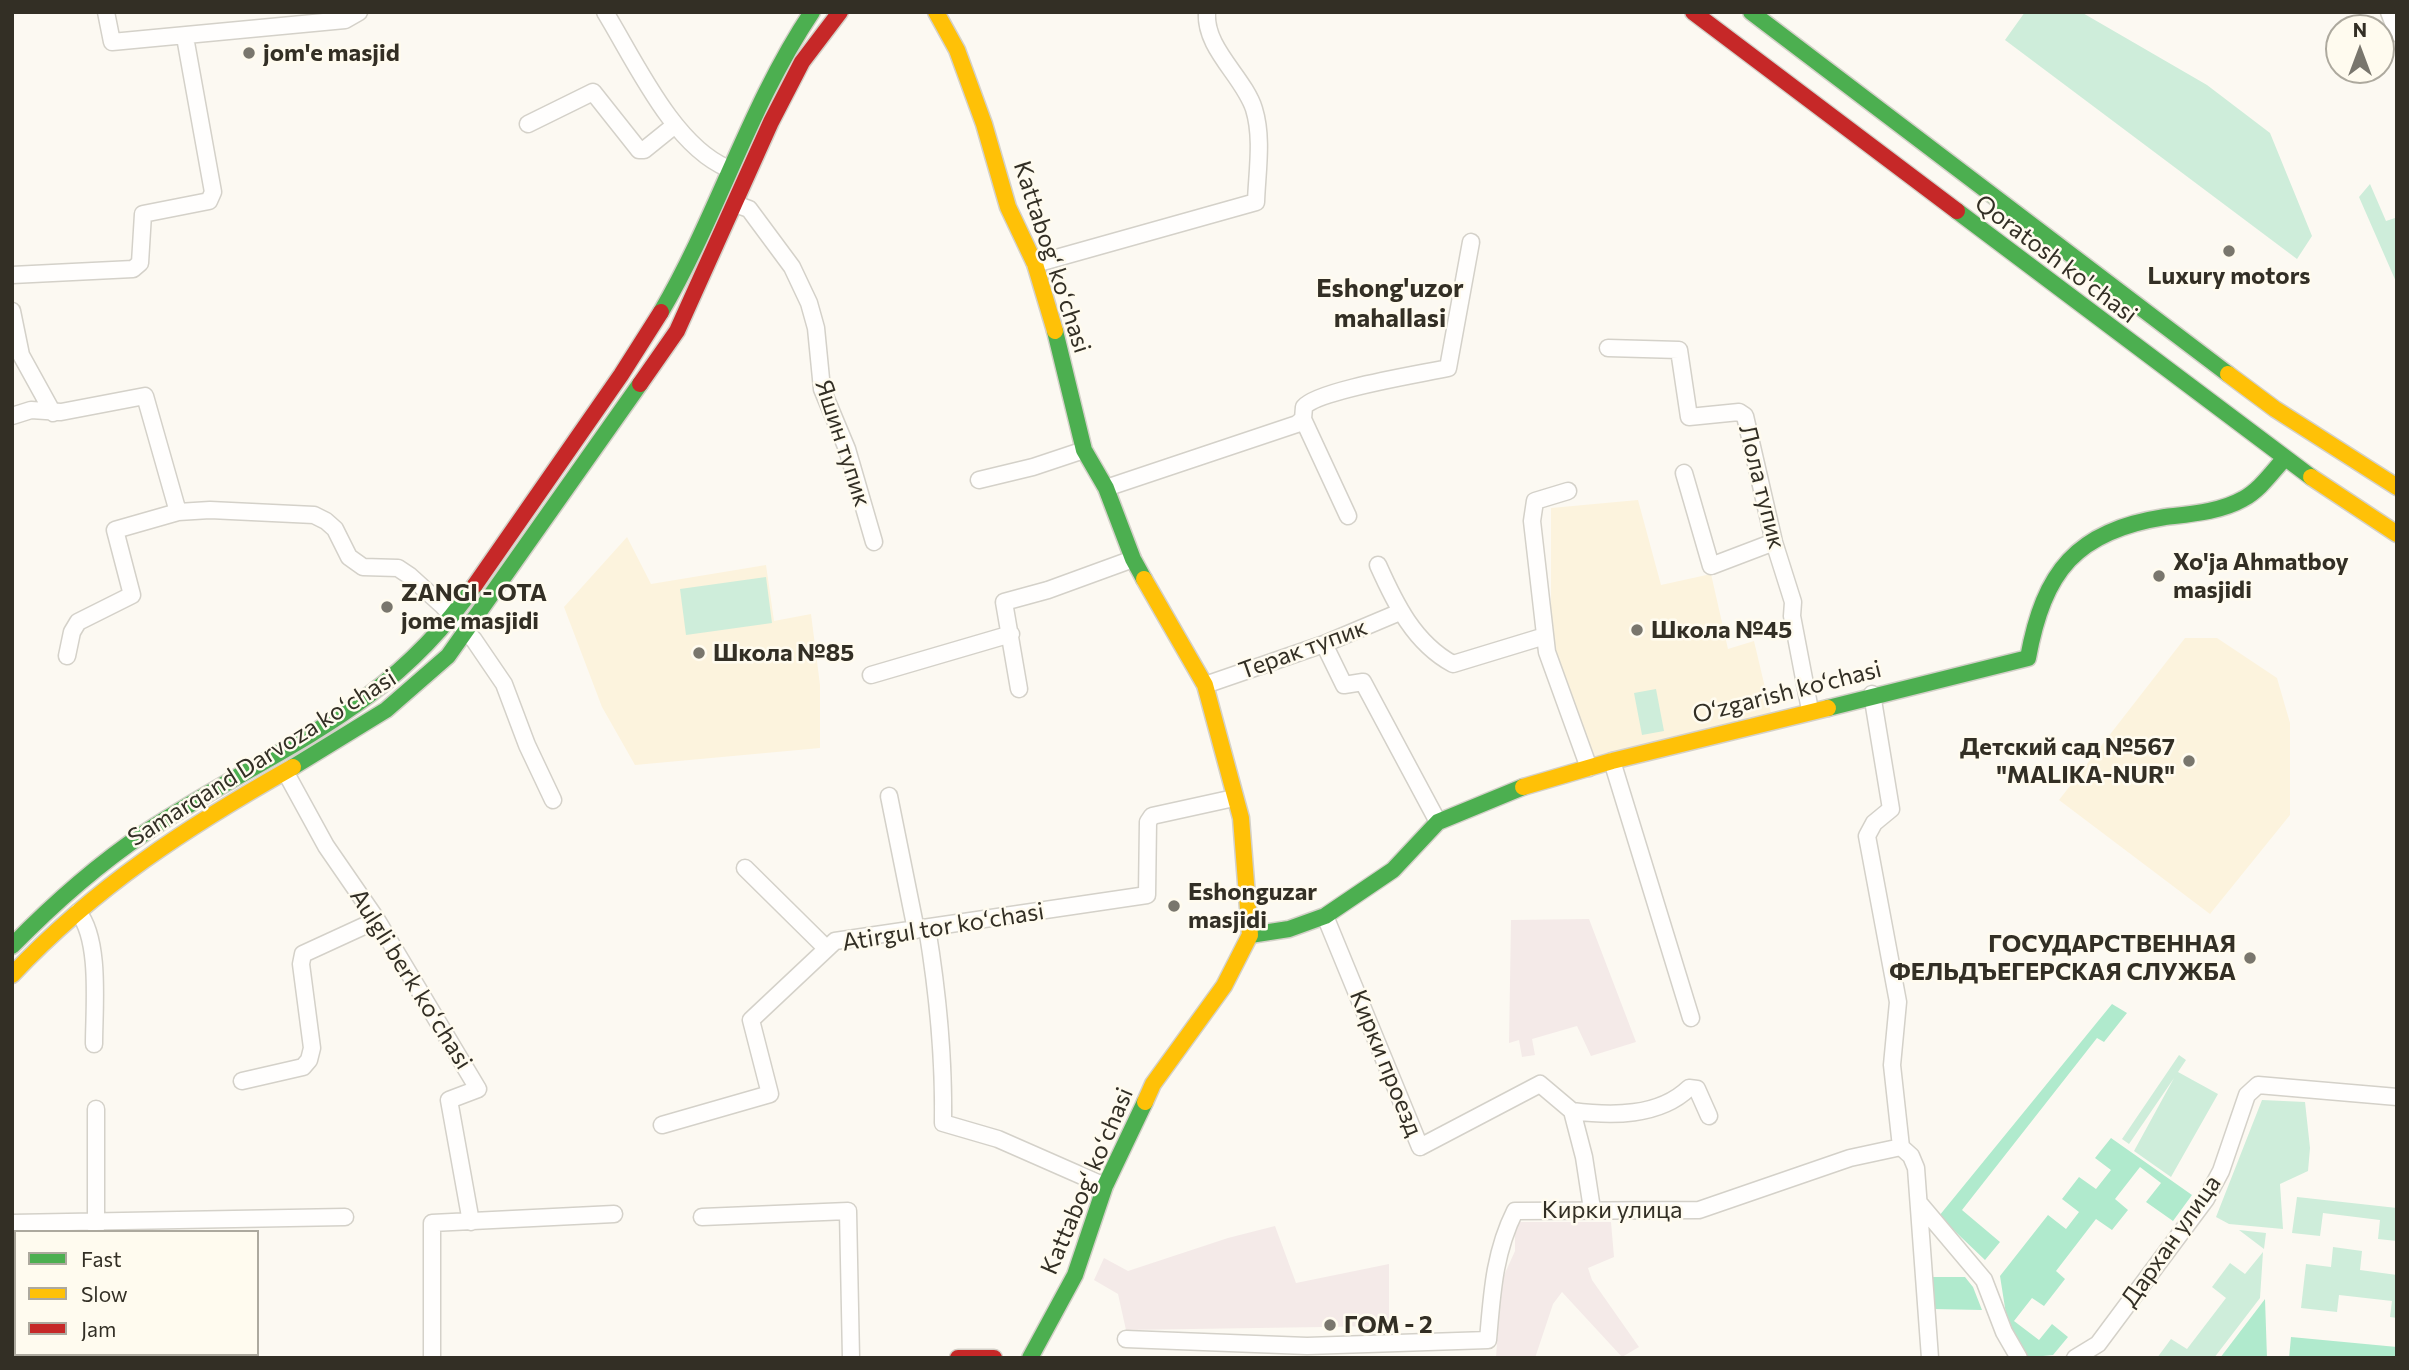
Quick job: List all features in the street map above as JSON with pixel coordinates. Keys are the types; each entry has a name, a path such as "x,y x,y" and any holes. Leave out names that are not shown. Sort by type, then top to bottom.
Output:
{"main road":[{"name":"Samarqand Darvoza koʻchasi","path":"12,946 56,902 164,820 339,719 388,685 452,617 619,378 671,294 774,69 812,12"},
{"name":"Samarqand Darvoza koʻchasi","path":"12,975 78,912 174,836 286,773 401,701 449,656 637,391 690,306 734,204 802,62 840,12"},
{"name":"Kattabogʻ koʻchasi","path":"936,12 957,50 984,124 1007,207 1035,264 1055,328 1084,450 1106,488 1133,559 1205,685 1241,818 1250,935 1224,986 1153,1084 1105,1186 1075,1275 1030,1358"},
{"name":"Qoratosh ko'chasi","path":"1693,12 2293,443 2397,487"},
{"name":"Qoratosh ko'chasi","path":"1751,12 2079,263 2293,443 2351,506 2397,534"},
{"path":"619,378 637,391"},
{"name":"O‘zgarish ko‘chasi","path":"1250,935 1289,929 1325,916 1393,870 1438,821 1517,789 1612,761 1872,694 2028,658 2031,632 2043,599 2063,565 2079,548 2125,525 2217,508 2246,498 2293,443"},
{"path":"958,1358 994,1358"}],"street":[{"path":"106,12 112,42 345,20 359,12"},
{"path":"605,12 675,125 714,162 727,168"},
{"path":"1035,264 1256,202 1259,140 1254,108 1217,47 1206,21 1207,12"},
{"path":"2389,12 2397,33"},
{"path":"12,275 133,269 140,263 143,214 209,201 213,192 185,37"},
{"path":"528,124 593,92 639,150 644,150 675,125"},
{"name":"Яшин тупик","path":"734,204 749,209 802,285 816,328 822,389 847,449 874,542"},
{"path":"1348,516 1303,419 1304,407 1309,402 1344,390 1448,368 1471,243"},
{"path":"12,312 21,355 53,413"},
{"name":"Лола тупик","path":"1608,348 1679,350 1689,417 1743,413 1773,542 1793,602 1792,616 1810,710"},
{"path":"12,416 31,410 53,413 145,396 177,512"},
{"path":"1106,488 1303,419"},
{"path":"979,480 1084,450"},
{"path":"1684,473 1711,566 1773,542"},
{"path":"1569,491 1541,498 1532,506 1547,652 1589,768"},
{"path":"67,656 72,632 78,622 132,595 115,530 177,512 210,510 314,515 335,529 349,557 363,567 398,568 466,632 504,684 527,745 553,800"},
{"path":"1019,688 1012,634 1004,602 1048,590 1133,559"},
{"name":"Терак тупик","path":"1378,565 1400,612 1416,634 1453,664 1545,636"},
{"name":"Терак тупик","path":"1205,685 1324,644 1400,612"},
{"path":"871,675 1012,634"},
{"path":"1324,644 1344,685 1363,682 1438,821"},
{"path":"1872,694 1891,809 1874,823 1867,836 1898,1002 1892,1065 1900,1147 1915,1161 1930,1358"},
{"path":"1612,761 1691,1018"},
{"name":"Aulgli berk koʻchasi","path":"286,773 326,846 377,920 478,1089 449,1100 471,1222"},
{"path":"889,796 940,1021 943,1124 998,1139 1105,1186"},
{"name":"Atirgul tor koʻchasi","path":"662,1125 770,1094 751,1020 835,941 1147,895 1148,821 1152,816 1234,798"},
{"path":"745,868 826,948"},
{"path":"78,912 86,922 92,951 94,1044"},
{"name":"Кирки проезд","path":"1325,916 1420,1147 1539,1084 1572,1111"},
{"path":"242,1081 303,1067 309,1060 312,1048 301,964 303,954 377,920"},
{"name":"Дархан улица","path":"2076,1358 2098,1344 2206,1199 2221,1171 2248,1095 2258,1084 2397,1097"},
{"path":"1592,1209 1584,1157 1572,1111 1598,1114 1654,1109 1679,1098 1689,1088 1697,1089 1709,1116"},
{"path":"96,1109 96,1226"},
{"name":"Кирки улица","path":"1126,1339 1306,1352 1488,1340 1494,1269 1502,1237 1514,1211 1699,1210 1850,1158 1900,1147"},
{"path":"1919,1203 1984,1280 2004,1332 2019,1358"},
{"path":"702,1217 848,1211 851,1358"},
{"path":"432,1358 432,1223 614,1214"},
{"path":"12,1223 96,1226 345,1217"}],"shaded area":[{"name":"Школа №45","path":"1638,500 1661,585 1711,574 1728,649 1754,641 1771,713 1590,759 1546,645 1551,638 1551,508"},
{"name":"Школа №85","path":"627,537 651,584 766,565 774,621 811,614 820,685 820,748 635,765 602,707 564,607"},
{"name":"Детский сад №567 \"MALIKA-NUR\"","path":"2185,638 2217,638 2277,678 2290,723 2290,815 2210,914 2059,800"},
{"path":"1589,919 1636,1042 1591,1056 1577,1026 1532,1039 1535,1055 1522,1057 1519,1040 1509,1043 1511,920"},
{"path":"1515,1222 1611,1222 1614,1257 1588,1268 1592,1280 1639,1347 1622,1357 1562,1292 1553,1304 1535,1358 1496,1358 1501,1282 1515,1251"},
{"path":"1275,1226 1296,1283 1389,1264 1389,1326 1126,1330 1118,1294 1094,1280 1104,1258 1128,1271 1228,1238"}],"green space":[{"path":"2025,12 2081,12 2207,85 2270,133 2312,236 2297,259 2005,40"},
{"path":"2370,184 2386,221 2395,218 2397,222 2397,284 2359,197"},
{"path":"766,577 772,623 686,635 680,589"},
{"path":"1656,689 1664,731 1642,735 1634,693"},
{"path":"2112,1004 2127,1013 2104,1042 2097,1038 1962,1210 2000,1242 1985,1260 1939,1216"},
{"path":"2179,1055 2186,1060 2178,1072 2218,1094 2171,1177 2134,1151 2174,1078 2129,1144 2122,1139"},
{"path":"2262,1100 2305,1102 2310,1148 2308,1171 2280,1184 2283,1229 2229,1224 2216,1217"},
{"path":"2111,1138 2192,1195 2173,1221 2146,1202 2161,1183 2140,1167 2115,1199 2128,1210 2112,1230 2096,1219 2056,1271 2065,1279 2044,1306 2032,1298 2014,1321 2039,1340 2052,1324 2068,1337 2053,1355 2023,1358 2011,1346 2000,1276 2048,1215 2066,1229 2079,1212 2062,1199 2079,1177 2096,1189 2111,1170 2095,1158"},
{"path":"2297,1197 2397,1208 2397,1241 2378,1239 2380,1220 2323,1213 2320,1236 2292,1233"},
{"path":"2239,1230 2266,1233 2264,1249"},
{"path":"2333,1247 2362,1251 2360,1270 2397,1275 2397,1318 2390,1317 2392,1301 2339,1295 2337,1312 2301,1308 2306,1264 2331,1267"},
{"path":"2263,1252 2260,1298 2214,1358 2157,1358 2171,1339 2187,1349 2226,1298 2212,1287 2230,1263 2245,1274"},
{"path":"1932,1277 1965,1277 1973,1287 1982,1310 1933,1309"},
{"path":"2265,1299 2267,1358 2220,1358"},
{"path":"2291,1337 2397,1347 2397,1358 2289,1358"}],"traffic: fast":[{"path":"661,312 700,237 770,85 812,12"},
{"path":"1751,12 2228,374"},
{"path":"1957,211 2311,477"},
{"path":"1055,331 1084,450 1106,488 1133,559 1144,579"},
{"path":"293,767 386,710 448,656 640,384"},
{"path":"1828,708 2028,658 2044,601 2055,579 2069,560 2087,545 2108,533 2134,524 2225,507 2255,491 2285,458"},
{"path":"12,946 76,886 146,832 364,699 403,667 440,630 475,585"},
{"path":"1250,935 1289,929 1325,916 1393,870 1438,822 1523,787"},
{"path":"1030,1358 1075,1275 1105,1186 1145,1102"}],"traffic: slow":[{"path":"936,12 957,50 984,124 1008,207 1035,264 1055,331"},
{"path":"2228,374 2275,409 2397,487"},
{"path":"2311,477 2397,534"},
{"path":"1144,579 1205,685 1241,818 1250,935 1224,986 1153,1084 1145,1102"},
{"path":"1523,787 1612,761 1828,708"},
{"path":"12,975 76,913 144,860 216,812 293,767"}],"traffic: jam":[{"path":"640,384 677,331 771,122 802,62 840,12"},
{"path":"1693,12 1957,211"},
{"path":"475,585 621,375 661,312"},
{"path":"958,1358 994,1358"}],"place":[{"name":"jom'e masjid","path":"249,53"},
{"name":"Luxury motors","path":"2229,251"},
{"name":"Xo'ja Ahmatboy masjidi","path":"2159,576"},
{"name":"ZANGI - OTA jome masjidi","path":"387,607"},
{"name":"Школа №45","path":"1637,630"},
{"name":"Школа №85","path":"699,653"},
{"name":"Детский сад №567 \"MALIKA-NUR\"","path":"2189,761"},
{"name":"Eshonguzar masjidi","path":"1174,906"},
{"name":"ГОСУДАРСТВЕННАЯ ФЕЛЬДЪЕГЕРСКАЯ СЛУЖБА","path":"2250,958"},
{"name":"ГОМ - 2","path":"1330,1325"}],"district":[{"name":"Eshong'uzor mahallasi","path":"1390,303"}]}
